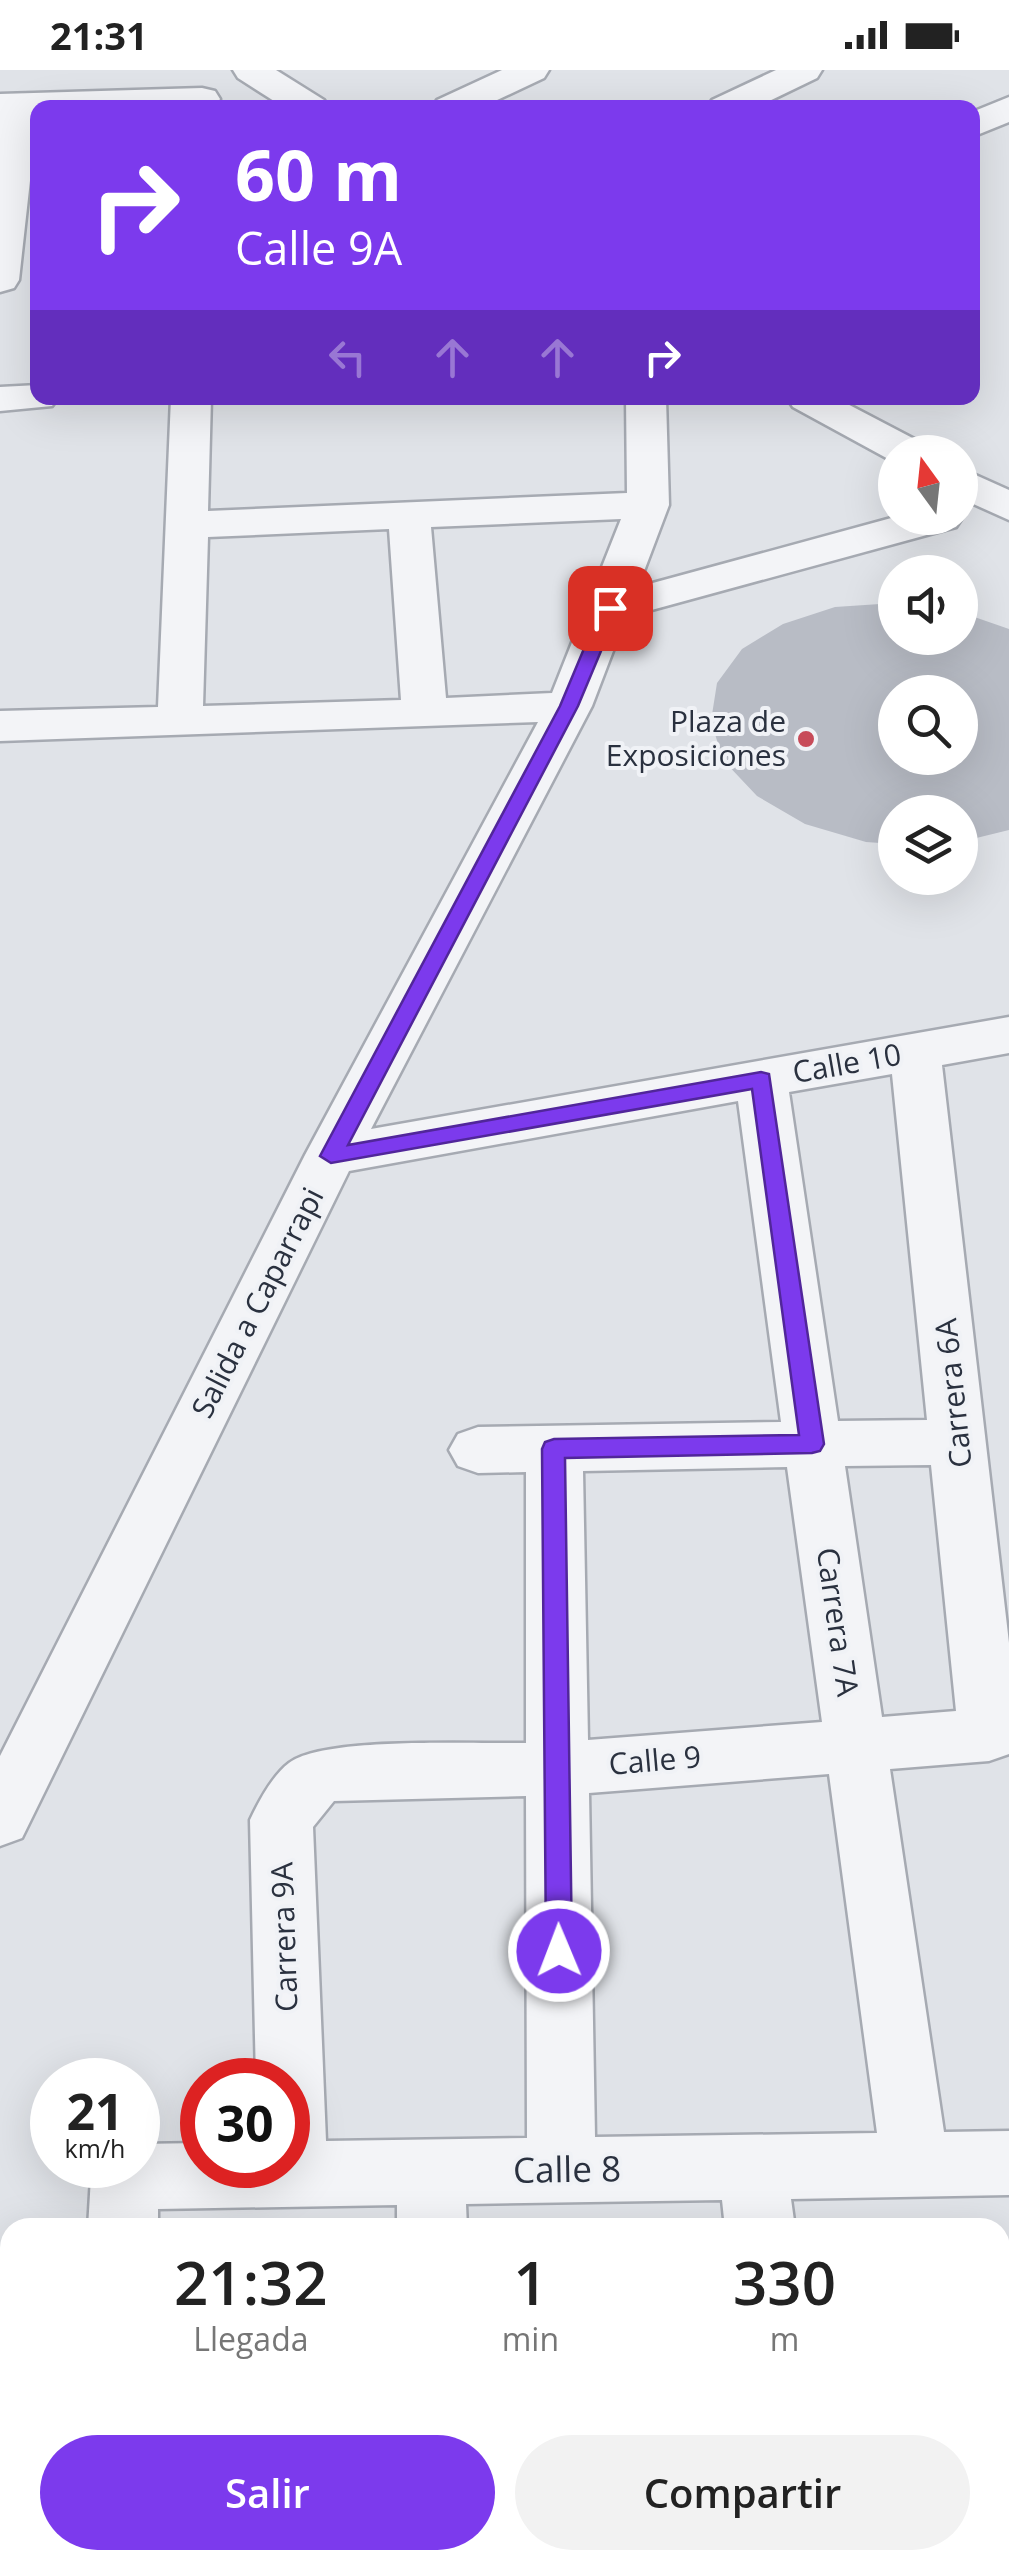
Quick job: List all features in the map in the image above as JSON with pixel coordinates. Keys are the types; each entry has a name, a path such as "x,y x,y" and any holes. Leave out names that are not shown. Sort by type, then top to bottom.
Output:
{"street":[{"path":"467,100 531,70"},
{"path":"742,100 804,70"},
{"path":"210,100 264,74 300,100"},
{"path":"0,280 9,104"},
{"path":"980,122 1009,108"},
{"path":"0,398 30,397"},
{"path":"180,720 191,405"},
{"name":"Salida a Caparrapi","path":"0,1819 331,1156 569,706 648,506 646,405"},
{"path":"820,405 878,436"},
{"path":"187,525 648,506"},
{"path":"409,516 424,714"},
{"path":"610,608 878,535"},
{"path":"0,726 569,706"},
{"name":"Calle 10","path":"331,1156 1009,1035"},
{"name":"Carrera 6A","path":"915,1052 960,1442 988,1735"},
{"name":"Carrera 7A","path":"761,1080 914,2164"},
{"path":"478,1450 960,1442"},
{"path":"554,1449 561,2170"},
{"name":"Calle 9","path":"281,1820 312,1781 334,1774 557,1769 988,1735"},
{"name":"Carrera 9A","path":"281,1820 289,2058"},
{"name":"Calle 8","path":"310,2178 431,2200 561,2170 756,2197 914,2164 1009,2162"},
{"name":"Calle 8","path":"124,2202 212,2188"}],"building":[{"name":"Plaza de Exposiciones","path":"878,604 878,655 978,655 978,618 1009,629 1009,830 978,838 978,795 878,795 878,843 866,842 805,824 757,796 723,760 711,721 717,683 742,649 783,624 835,607"}],"place":[{"name":"Plaza de Exposiciones","path":"806,739"}],"route":[{"path":"559,1951 554,1449 812,1444 761,1080 331,1156 569,706 610,608"}]}
